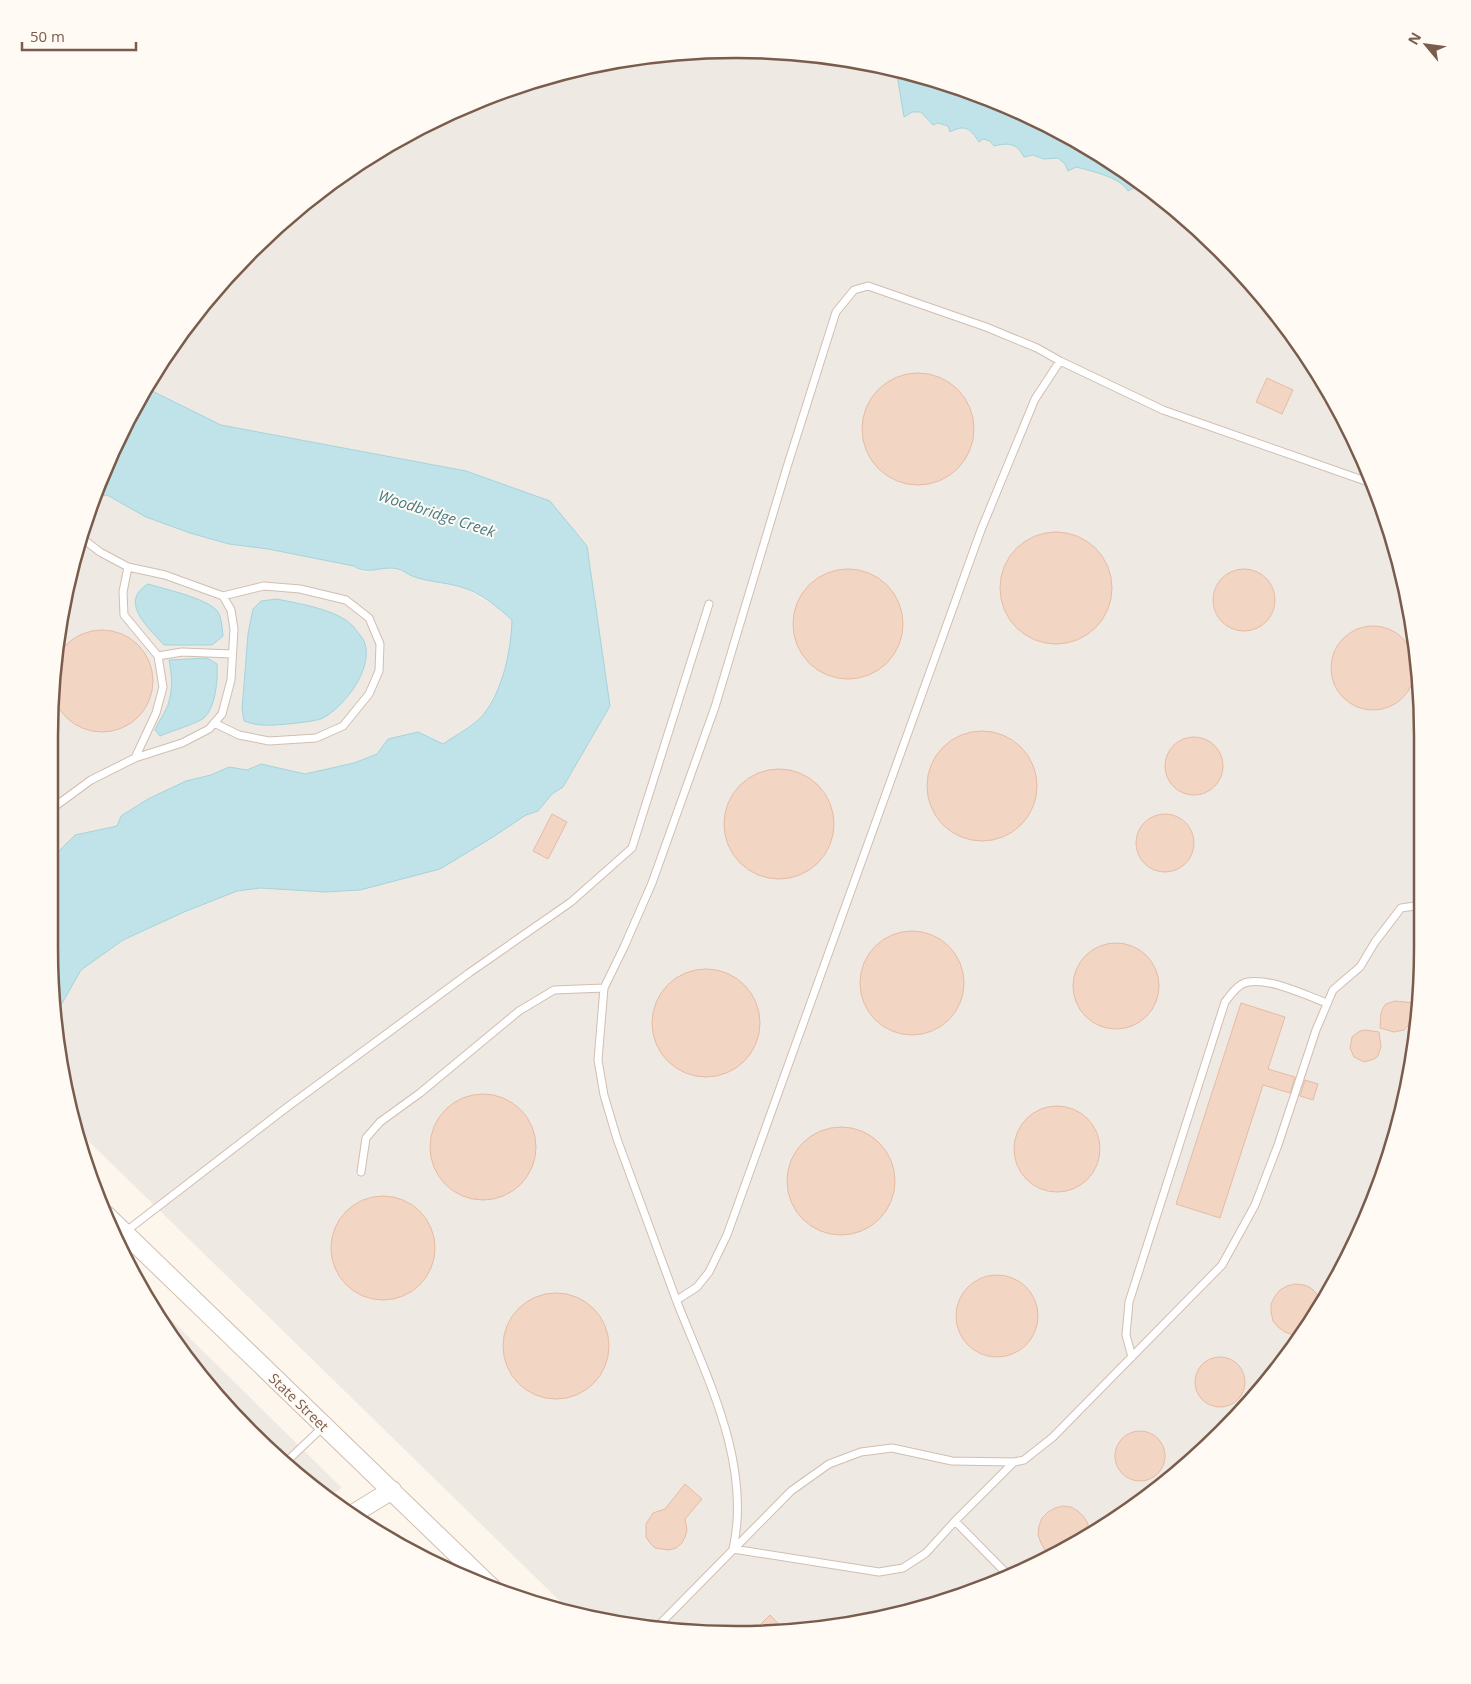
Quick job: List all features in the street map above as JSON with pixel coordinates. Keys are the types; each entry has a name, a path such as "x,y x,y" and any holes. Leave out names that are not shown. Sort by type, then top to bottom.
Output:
{"street":[{"name":"State Street","path":"117,1226 483,1578"},
{"path":"358,1511 392,1490"}],"lane":[{"path":"733,1549 737,1531 736,1496 731,1452 717,1405 616,1138 604,1095 598,1060 604,988 652,883 715,707 836,312 854,290 868,286 986,327 1037,348 1060,361 1163,410 1364,481"},
{"path":"677,1300 697,1287 709,1272 727,1235 980,530 1034,399 1060,361"},
{"path":"86,541 100,552 128,566 165,575 223,596 264,586 300,589 346,600 369,618 380,644 379,672 369,694 343,726 316,738 269,741 239,734 214,723"},
{"path":"128,566 123,592 124,615 158,656 163,687 156,713 135,758"},
{"path":"58,804 91,780 135,758 182,743 209,728 222,714 231,680 234,629 231,610 223,596"},
{"path":"124,1233 286,1108 469,973 571,902 632,848 709,604"},
{"path":"158,656 182,652 232,654"},
{"path":"661,1622 791,1491 829,1464 861,1452 892,1448 952,1461 1014,1462 1024,1460 1054,1437 1222,1265 1250,1214 1278,1145 1316,1030 1333,990 1360,967 1375,942 1401,908 1414,906"},
{"path":"1132,1357 1126,1335 1129,1302 1225,1002 1233,991 1247,982 1265,981 1327,1003"},
{"path":"361,1172 366,1138 380,1122 420,1093 519,1011 554,990 604,988"},
{"path":"289,1459 324,1426"},
{"path":"733,1549 879,1572 903,1568 926,1553 1014,1462"},
{"path":"955,1521 1004,1571"}],"shaded area":[{"path":"691,59 780,59 824,63 897,78 904,117 912,112 921,112 933,125 938,123 948,126 950,132 959,127 966,128 983,139 990,141 994,146 1014,145 1025,156 1033,155 1044,159 1058,158 1065,164 1130,185 1183,226 1215,256 1245,288 1273,323 1323,397 1344,436 1378,518 1400,603 1408,647 1412,691 1414,736 1414,949 1408,1037 1400,1081 1378,1166 1362,1208 1323,1288 1299,1325 1245,1396 1215,1428 1183,1458 1148,1486 1074,1536 1035,1557 995,1575 953,1591 911,1603 824,1621 736,1626 691,1625 647,1621 562,1604 85,1138 71,1081 63,1037 60,1006 81,970 123,940 184,912 237,891 260,888 326,892 360,890 493,837 526,815 538,811 552,794 563,787 610,706 587,546 466,471 221,425 151,391 198,323 226,288 288,226 359,172 397,148 436,127 518,93 603,71 647,63"},
{"path":"107,494 146,517 190,533 229,544 268,549 354,566 366,572 382,567 399,569 411,576 463,587 500,609 513,620 511,642 501,683 483,716 443,744 388,739 377,754 354,763 305,774 261,764 247,770 229,767 211,775 186,781 148,799 121,816 117,826 75,835 58,852 59,691 63,647 81,560 102,496"},
{"path":"164,1313 342,1488 333,1493 288,1458 256,1428 226,1396 198,1361"}],"water":[{"path":"897,78 953,93 1035,127 1074,148 1134,188 1128,191 1112,178 1076,167 1068,171 1065,164 1058,158 1044,159 1033,155 1024,157 1015,146 1003,144 994,146 990,141 983,139 979,142 973,133 967,129 960,128 950,132 948,126 938,123 933,125 921,112 912,112 904,117"},
{"name":"Woodbridge Creek","path":"151,391 221,425 466,471 550,501 587,546 610,706 563,787 552,794 538,811 526,815 440,869 360,890 326,892 260,888 237,891 184,912 123,940 81,970 60,1006 58,852 75,835 117,826 121,816 148,799 186,781 211,775 229,767 247,770 261,764 305,774 354,763 377,754 388,739 418,732 443,744 475,722 490,705 505,670 510,644 512,620 488,600 468,589 418,578 398,569 364,570 354,566 268,549 229,544 190,533 146,517 107,495 101,496 127,436"},
{"path":"148,584 197,599 213,607 218,612 223,636 212,645 164,645 144,623 136,607 139,591"},
{"path":"277,599 317,608 337,615 353,626 364,641 366,651 362,674 349,695 340,705 323,718 275,725 258,725 244,721 242,709 248,634 253,609 261,601"},
{"path":"207,658 217,664 214,700 208,713 201,720 160,736 155,730 167,708 171,693 172,682 169,660"}],"building":[{"path":"918,373 940,377 958,389 970,407 974,429 970,451 958,469 940,481 918,485 896,481 878,469 866,451 862,429 866,407 878,389 896,377"},
{"path":"1267,378 1293,390 1282,414 1256,402"},
{"path":"1056,532 1067,533 1077,537 1095,549 1107,567 1111,577 1111,599 1107,609 1095,627 1077,639 1067,643 1056,644 1045,643 1035,639 1017,627 1005,609 1001,599 1000,588 1001,577 1005,567 1017,549 1035,537 1045,533"},
{"path":"848,569 859,570 869,574 887,585 898,603 902,613 902,635 898,645 887,663 869,674 859,678 848,679 837,678 827,674 809,663 798,645 794,635 793,624 794,613 798,603 809,585 827,574 837,570"},
{"path":"1238,569 1250,569 1266,578 1273,588 1275,600 1273,612 1266,622 1250,631 1238,631 1227,626 1218,617 1213,606 1213,594 1218,583 1227,574"},
{"path":"1373,626 1389,629 1403,638 1408,647 1411,685 1403,698 1389,707 1373,710 1357,707 1343,698 1334,684 1331,668 1334,652 1343,638 1357,629"},
{"path":"102,630 121,634 138,645 149,662 152,671 152,691 149,700 138,717 121,728 102,732 83,728 66,717 59,707 63,649 83,634"},
{"path":"982,731 1003,735 1021,747 1033,765 1037,786 1033,807 1021,825 1003,837 982,841 961,837 943,825 931,807 927,786 931,765 943,747 961,735"},
{"path":"1188,737 1200,737 1215,745 1223,760 1223,772 1215,787 1200,795 1188,795 1173,787 1165,772 1165,760 1173,745"},
{"path":"779,769 800,773 818,785 830,803 834,824 830,845 818,863 800,875 779,879 758,875 740,863 728,845 724,824 728,803 740,785 758,773"},
{"path":"552,814 567,822 548,859 533,851"},
{"path":"1165,814 1176,816 1189,827 1194,843 1192,854 1181,867 1165,872 1154,870 1141,859 1136,843 1138,832 1149,819"},
{"path":"912,931 932,935 949,946 960,963 964,983 960,1003 949,1020 932,1031 912,1035 892,1031 875,1020 864,1003 860,983 864,963 875,946 892,935"},
{"path":"1108,943 1124,943 1133,946 1147,955 1156,969 1159,986 1156,1003 1147,1017 1133,1026 1124,1029 1108,1029 1092,1022 1080,1010 1073,994 1073,978 1080,962 1092,950"},
{"path":"706,969 727,973 744,985 756,1002 760,1023 756,1044 744,1061 727,1073 706,1077 685,1073 668,1061 656,1044 652,1023 656,1002 668,985 685,973"},
{"path":"1395,1001 1411,1003 1409,1021 1404,1030 1394,1032 1380,1028 1381,1013 1386,1004"},
{"path":"1241,1003 1285,1017 1268,1069 1295,1077 1290,1093 1263,1085 1220,1218 1176,1204"},
{"path":"1365,1030 1379,1032 1381,1046 1378,1056 1364,1062 1354,1057 1350,1048 1352,1037"},
{"path":"1305,1080 1318,1084 1313,1100 1300,1096"},
{"path":"483,1094 503,1098 521,1109 532,1127 536,1147 532,1167 521,1185 503,1196 483,1200 463,1196 445,1185 434,1167 430,1147 434,1127 445,1109 463,1098"},
{"path":"1049,1106 1065,1106 1074,1109 1088,1118 1097,1132 1100,1149 1097,1166 1088,1180 1074,1189 1065,1192 1049,1192 1033,1185 1021,1173 1014,1157 1014,1141 1021,1125 1033,1113"},
{"path":"841,1127 862,1131 879,1143 891,1160 895,1181 891,1202 879,1219 862,1231 841,1235 820,1231 803,1219 791,1202 787,1181 791,1160 803,1143 820,1131"},
{"path":"383,1196 403,1200 420,1211 431,1228 435,1248 431,1268 420,1285 403,1296 383,1300 363,1296 346,1285 335,1268 331,1248 335,1228 346,1211 363,1200"},
{"path":"989,1275 1005,1275 1020,1282 1031,1293 1038,1308 1035,1332 1026,1345 1005,1357 989,1357 974,1350 963,1339 956,1324 956,1308 963,1293 974,1282"},
{"path":"1295,1284 1304,1285 1311,1288 1318,1296 1292,1335 1278,1327 1273,1321 1271,1312 1271,1304 1275,1296 1287,1286"},
{"path":"556,1293 576,1297 594,1308 605,1326 609,1346 605,1366 594,1384 576,1395 556,1399 536,1395 518,1384 507,1366 503,1346 507,1326 518,1308 536,1297"},
{"path":"1215,1357 1225,1357 1238,1364 1245,1377 1245,1387 1238,1400 1225,1407 1215,1407 1206,1403 1199,1396 1195,1387 1195,1377 1199,1368 1206,1361"},
{"path":"1135,1431 1145,1431 1158,1438 1165,1451 1165,1461 1158,1474 1145,1481 1135,1481 1126,1477 1119,1470 1115,1461 1115,1451 1119,1442 1126,1435"},
{"path":"685,1484 702,1499 685,1519 687,1530 685,1537 676,1548 669,1550 655,1548 646,1537 646,1524 653,1513 665,1509"},
{"path":"1071,1507 1078,1511 1084,1517 1088,1527 1046,1551 1038,1535 1039,1526 1042,1518 1055,1508"},
{"path":"770,1615 779,1625 760,1625"}]}
